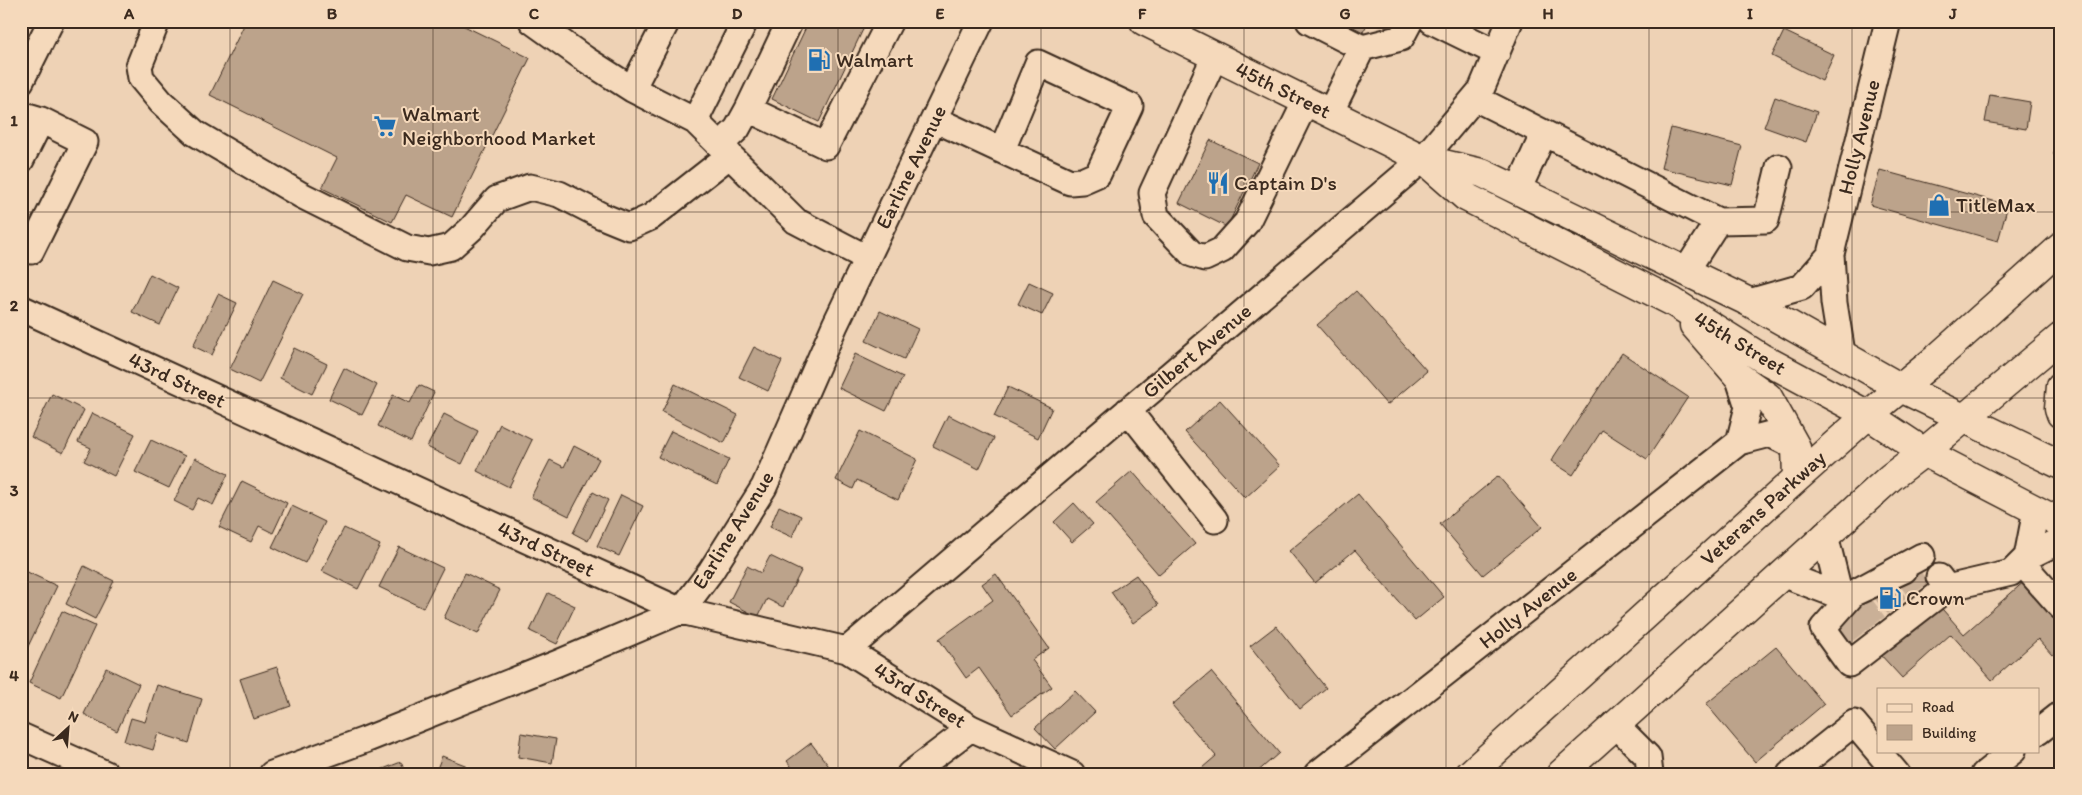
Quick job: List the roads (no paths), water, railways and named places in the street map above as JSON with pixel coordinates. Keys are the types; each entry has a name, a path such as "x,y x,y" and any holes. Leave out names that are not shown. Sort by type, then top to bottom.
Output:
{"main road":[{"name":"45th Street","path":"1144,21 1423,159 1482,173 1686,271 1749,302 1901,388 2061,465"},
{"name":"45th Street","path":"1423,159 1466,197 1673,302 1762,358 1868,414 1924,452 2061,523"},
{"name":"Veterans Parkway","path":"1470,774 1868,414 1901,388 2061,247"},
{"path":"1673,302 1738,376 1768,397 1796,447 1797,478"},
{"path":"1561,774 1891,477 1924,452 2061,337"},
{"path":"2061,386 2059,408 2061,414"}],"street":[{"path":"21,81 51,21"},
{"path":"157,21 140,66 141,78 161,102 195,133 301,195 407,248 429,252 451,247 472,228 497,199 530,187 559,194 602,216 629,227 651,217 725,150 748,109 790,21"},
{"path":"532,21 584,60 695,121 796,222 867,258"},
{"path":"632,88 666,21"},
{"path":"695,121 745,21"},
{"path":"748,109 826,146 890,21"},
{"name":"Earline Avenue","path":"272,774 364,740 548,667 681,611 711,571 764,487 835,325 981,21"},
{"path":"1308,21 1362,48"},
{"path":"1215,56 1152,193 1156,216 1192,254 1205,258 1222,250 1247,222 1318,107 1362,48 1401,38 1410,21"},
{"path":"1432,21 1497,53"},
{"name":"Gilbert Avenue","path":"847,650 1423,159 1481,90 1510,21"},
{"name":"Holly Avenue","path":"1842,353 1834,304 1831,254 1888,21"},
{"path":"934,119 1070,182 1082,181 1098,174 1130,106 1038,63 1002,150"},
{"path":"1475,98 1718,221 1766,220 1779,167"},
{"path":"21,160 31,117 85,142 31,251 21,247"},
{"path":"1518,190 1544,133"},
{"path":"1686,271 1718,221"},
{"name":"Holly Avenue","path":"1749,302 1802,287 1831,254"},
{"name":"43rd Street","path":"21,308 681,611 847,650 972,728 1072,774"},
{"path":"1738,376 1748,407 1739,442"},
{"path":"1128,410 1215,520"},
{"name":"Holly Avenue","path":"1317,774 1739,442 1770,434 1796,447"},
{"path":"2036,510 2025,560 2061,607"},
{"path":"1826,535 1849,602"},
{"path":"1913,563 1849,602 1823,628 1849,664 1872,638 1934,590 2011,573 2025,560 2061,540"},
{"path":"1782,574 1849,602 1882,587"},
{"path":"2040,730 2061,714"},
{"path":"1790,774 1854,723 1877,750"},
{"path":"1615,724 1648,757 1650,774"},
{"path":"910,774 972,728"},
{"path":"21,736 106,774"},
{"path":"1878,752 1897,774"},
{"path":"1984,774 2012,752"}],"tunnel":[{"path":"1904,570 1920,592"},
{"path":"1881,587 1899,608"},
{"path":"1860,604 1876,626"},
{"path":"1844,616 1861,638"}],"place":[{"name":"Walmart","path":"819,60"},
{"name":"Walmart Neighborhood Market","path":"385,126"},
{"name":"Captain D's","path":"1218,183"},
{"name":"TitleMax","path":"1939,205"},
{"name":"Crown","path":"1890,598"}]}
